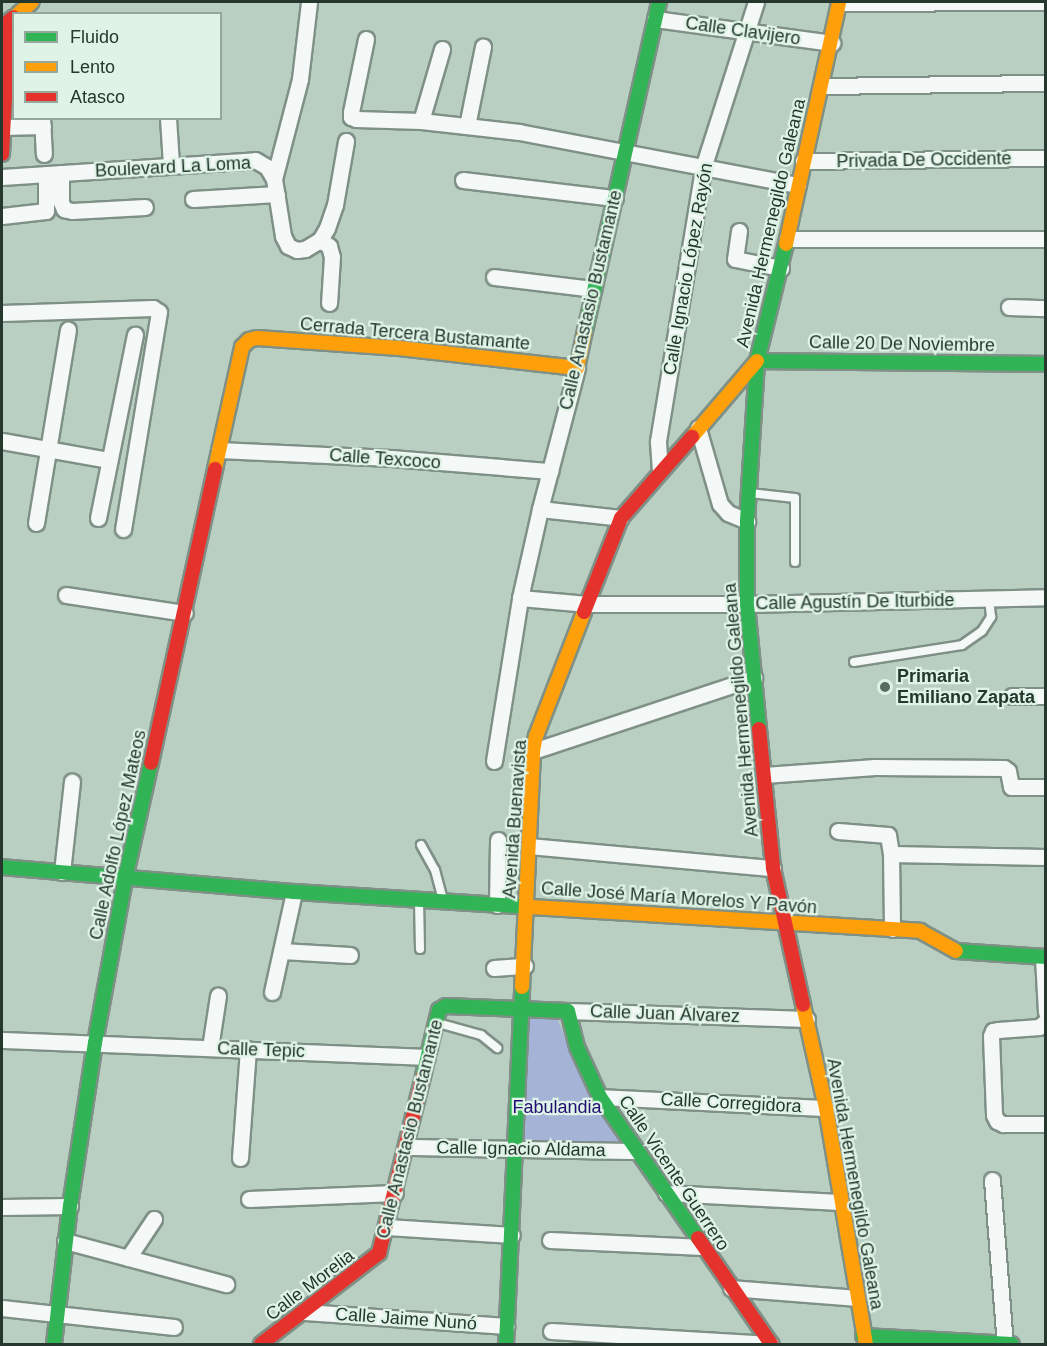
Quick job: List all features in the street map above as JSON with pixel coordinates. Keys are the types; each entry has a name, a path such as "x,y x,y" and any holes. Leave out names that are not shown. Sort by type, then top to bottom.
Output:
{"main road":[{"path":"20,12 32,2"},
{"name":"Calle Anastasio Bustamante","path":"577,368 659,2"},
{"name":"Avenida Hermenegildo Galeana","path":"839,2 823,86 803,161 781,268 757,361 748,492 747,604 773,868 826,1108 865,1340"},
{"path":"2,154 10,20"},
{"name":"Cerrada Tercera Bustamante","path":"249,340 257,338 399,348 577,368"},
{"name":"Calle Adolfo López Mateos","path":"54,1344 70,1206 95,1043 125,879 242,347 249,340"},
{"name":"Avenida Buenavista","path":"506,1344 533,751 536,736 621,518 757,361"},
{"name":"Calle 20 De Noviembre","path":"757,361 1046,364"},
{"name":"Calle José María Morelos Y Pavón","path":"2,867 294,892 920,931 953,950 1044,957"},
{"name":"Calle Anastasio Bustamante","path":"379,1253 427,1058 442,1007 523,1010"},
{"name":"Calle Juan Álvarez","path":"523,1010 568,1011"},
{"name":"Calle Vicente Guerrero","path":"568,1011 577,1047 600,1097 771,1344"},
{"name":"Calle Morelia","path":"261,1344 379,1253"},
{"path":"865,1340 1012,1344"}],"street":[{"path":"309,2 300,79 275,187 283,236 288,246 297,250 305,249 320,240 332,217 346,141"},
{"name":"Calle Ignacio López Rayón","path":"660,471 658,441 703,168 756,2"},
{"path":"839,2 1046,2"},
{"name":"Calle Clavijero","path":"655,19 832,43"},
{"path":"366,39 351,117 422,121 519,132 625,150 703,168 798,185"},
{"path":"467,126 483,47"},
{"path":"422,121 442,49"},
{"path":"823,86 1046,83"},
{"path":"168,120 171,165"},
{"path":"3,127 43,122 44,154"},
{"name":"Privada De Occidente","path":"803,161 1046,158"},
{"name":"Boulevard La Loma","path":"2,177 255,160 267,167 275,187"},
{"path":"53,174 64,209 72,211 145,207"},
{"path":"2,216 46,211 53,174"},
{"path":"463,180 615,198"},
{"path":"193,199 275,187"},
{"path":"739,231 737,261 781,268"},
{"path":"787,239 1046,239"},
{"path":"320,240 329,246 332,257 329,303"},
{"path":"494,278 593,289"},
{"path":"1009,307 1046,308"},
{"path":"2,314 153,308 159,312 123,529"},
{"path":"36,523 68,330"},
{"path":"98,518 135,335"},
{"name":"Calle Anastasio Bustamante","path":"494,761 520,598 540,509 577,368"},
{"path":"698,428 720,504 728,513 747,521"},
{"path":"2,441 109,460"},
{"name":"Calle Texcoco","path":"219,450 391,458 550,471"},
{"path":"540,509 621,518"},
{"path":"66,595 184,613"},
{"name":"Calle Agustín De Iturbide","path":"520,598 588,604 747,604 1046,597"},
{"path":"533,751 754,678"},
{"path":"1012,696 1046,696"},
{"path":"764,775 875,767 1004,768 1008,771 1011,787 1046,787"},
{"path":"62,872 72,782"},
{"path":"838,831 888,834 891,854 892,929"},
{"path":"497,905 498,840"},
{"path":"529,846 773,868"},
{"path":"891,854 1046,857"},
{"path":"272,992 294,892"},
{"path":"282,951 350,955"},
{"path":"1044,957 1046,1012"},
{"path":"494,968 525,966"},
{"path":"210,1048 218,996"},
{"name":"Calle Juan Álvarez","path":"568,1011 807,1019"},
{"path":"1046,1022 1040,1028 993,1031 992,1059 994,1115 997,1121 1003,1124 1046,1124"},
{"name":"Calle Tepic","path":"2,1040 427,1058"},
{"path":"240,1158 248,1049"},
{"name":"Calle Corregidora","path":"600,1097 826,1108"},
{"name":"Calle Ignacio Aldama","path":"406,1147 636,1150"},
{"path":"993,1180 1005,1344"},
{"path":"249,1199 395,1193"},
{"path":"666,1193 840,1202"},
{"path":"2,1207 70,1206"},
{"path":"128,1258 154,1219"},
{"path":"387,1227 512,1235"},
{"path":"550,1240 703,1247"},
{"path":"65,1241 226,1284"},
{"path":"731,1288 857,1298"},
{"path":"2,1308 57,1316 174,1327"},
{"name":"Calle Jaime Nunó","path":"305,1312 507,1326"},
{"path":"551,1331 674,1342 771,1344"}],"lane":[{"path":"748,492 795,498 795,562"},
{"path":"854,662 962,645 982,631 991,617 989,598"},
{"path":"421,845 435,870 443,901"},
{"path":"419,900 420,949"},
{"path":"436,1023 481,1035 497,1048"}],"green space":[{"name":"Fabulandia","path":"526,1014 556,1015 574,1060 623,1145 521,1141"}],"traffic: fast":[{"path":"585,331 659,2"},
{"path":"759,729 747,604 747,521 757,361 786,244"},
{"path":"757,361 1046,364"},
{"path":"54,1344 70,1206 95,1043 125,879 151,763"},
{"path":"2,867 294,892 531,907"},
{"path":"956,951 1046,957"},
{"path":"506,1344 522,987"},
{"path":"423,1076 439,1010 446,1006 568,1011 577,1047 600,1097 698,1238"},
{"path":"863,1336 1012,1344"}],"traffic: slow":[{"path":"20,12 32,2"},
{"path":"786,244 839,2"},
{"path":"215,469 242,347 249,340 257,338 399,348 577,368 585,331"},
{"path":"692,437 757,361"},
{"path":"522,987 533,751 536,736 584,612"},
{"path":"531,907 920,931 956,951"},
{"path":"803,1005 826,1108 866,1344"}],"traffic: jam":[{"path":"2,154 9,21 12,19"},
{"path":"584,612 621,518 692,437"},
{"path":"151,763 215,469"},
{"path":"759,729 773,868 803,1005"},
{"path":"261,1344 379,1253 423,1076"},
{"path":"698,1238 771,1344"}],"place":[{"name":"Primaria Emiliano Zapata","path":"885,687"}]}
